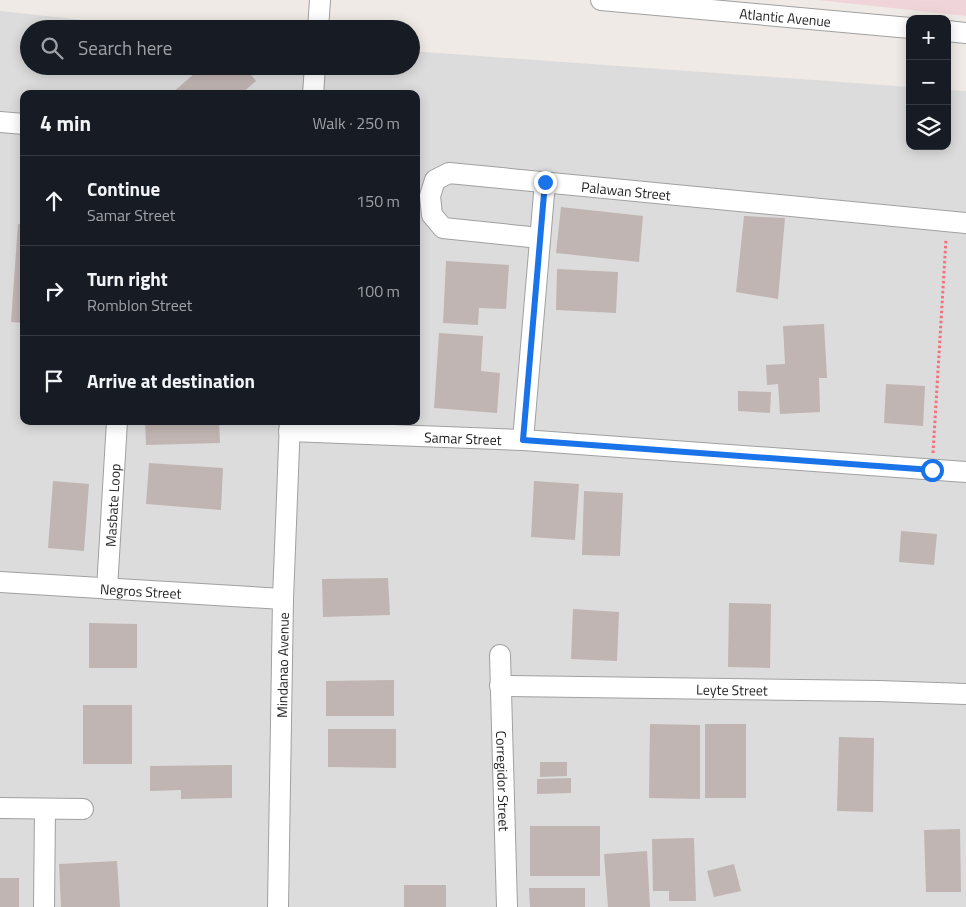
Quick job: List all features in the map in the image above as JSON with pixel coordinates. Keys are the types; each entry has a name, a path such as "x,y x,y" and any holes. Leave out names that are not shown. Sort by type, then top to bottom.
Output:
{"street":[{"path":"319,20 320,0"},
{"name":"Atlantic Avenue","path":"601,0 906,28"},
{"path":"951,32 966,33"},
{"path":"313,90 314,75"},
{"path":"0,122 20,124"},
{"name":"Palawan Street","path":"540,238 443,228 432,215 430,196 436,180 450,173 956,222"},
{"path":"523,440 545,182"},
{"name":"Masbate Loop","path":"107,588 117,425"},
{"name":"Samar Street","path":"290,426 523,440 966,472"},
{"name":"Mindanao Avenue","path":"278,907 283,599 290,426"},
{"name":"Negros Street","path":"0,582 283,599"},
{"name":"Corregidor Street","path":"500,655 507,907"},
{"name":"Leyte Street","path":"500,686 966,694"},
{"path":"0,808 83,809"},
{"path":"44,907 45,809"}],"path":[{"path":"932,470 956,222"}],"shaded area":[{"path":"818,0 966,0 966,16"},
{"path":"0,11 84,20 20,20 20,75 420,75 420,52 906,87 906,150 951,150 951,90 966,91 966,907 0,907"}],"building":[{"path":"193,75 251,75 256,81 246,90 176,90"},
{"path":"561,207 643,216 639,262 556,253"},
{"path":"744,216 785,218 778,299 736,292"},
{"path":"18,224 20,224 20,323 11,322"},
{"path":"446,261 509,265 506,309 479,308 478,325 443,323"},
{"path":"557,269 618,272 616,313 556,310"},
{"path":"824,324 827,378 819,378 820,412 780,414 778,384 767,385 766,365 785,364 783,326"},
{"path":"439,333 483,336 481,371 500,373 497,413 434,408"},
{"path":"886,384 925,386 923,426 884,423"},
{"path":"738,391 771,392 770,413 738,411"},
{"path":"145,425 219,425 220,443 146,445"},
{"path":"149,463 223,468 221,510 146,504"},
{"path":"53,481 89,484 84,551 48,548"},
{"path":"534,481 579,484 575,540 531,537"},
{"path":"584,491 623,493 620,556 582,555"},
{"path":"901,531 937,534 934,565 899,562"},
{"path":"388,578 390,615 323,617 322,579"},
{"path":"729,603 771,604 770,668 728,667"},
{"path":"573,609 619,612 617,661 571,659"},
{"path":"89,623 137,624 137,668 89,668"},
{"path":"394,680 394,716 326,716 326,681"},
{"path":"83,705 132,705 132,764 83,764"},
{"path":"650,724 700,725 700,799 649,798"},
{"path":"705,724 746,724 746,798 705,798"},
{"path":"328,729 396,729 396,768 328,767"},
{"path":"839,737 874,738 873,812 837,811"},
{"path":"540,762 567,762 567,776 540,777"},
{"path":"232,765 232,798 181,799 181,790 150,791 150,766"},
{"path":"571,778 571,793 537,794 537,779"},
{"path":"530,826 600,826 600,876 530,876"},
{"path":"960,829 961,892 926,892 924,830"},
{"path":"694,838 696,901 669,901 669,891 653,891 652,839"},
{"path":"647,851 650,907 608,907 604,854"},
{"path":"117,861 120,907 61,907 59,864"},
{"path":"734,864 741,891 714,897 707,871"},
{"path":"0,878 19,878 19,907 0,907"},
{"path":"404,885 446,885 446,907 404,907"},
{"path":"529,888 585,888 585,907 530,907"}],"route":[{"path":"545,182 523,440 932,470"}]}
